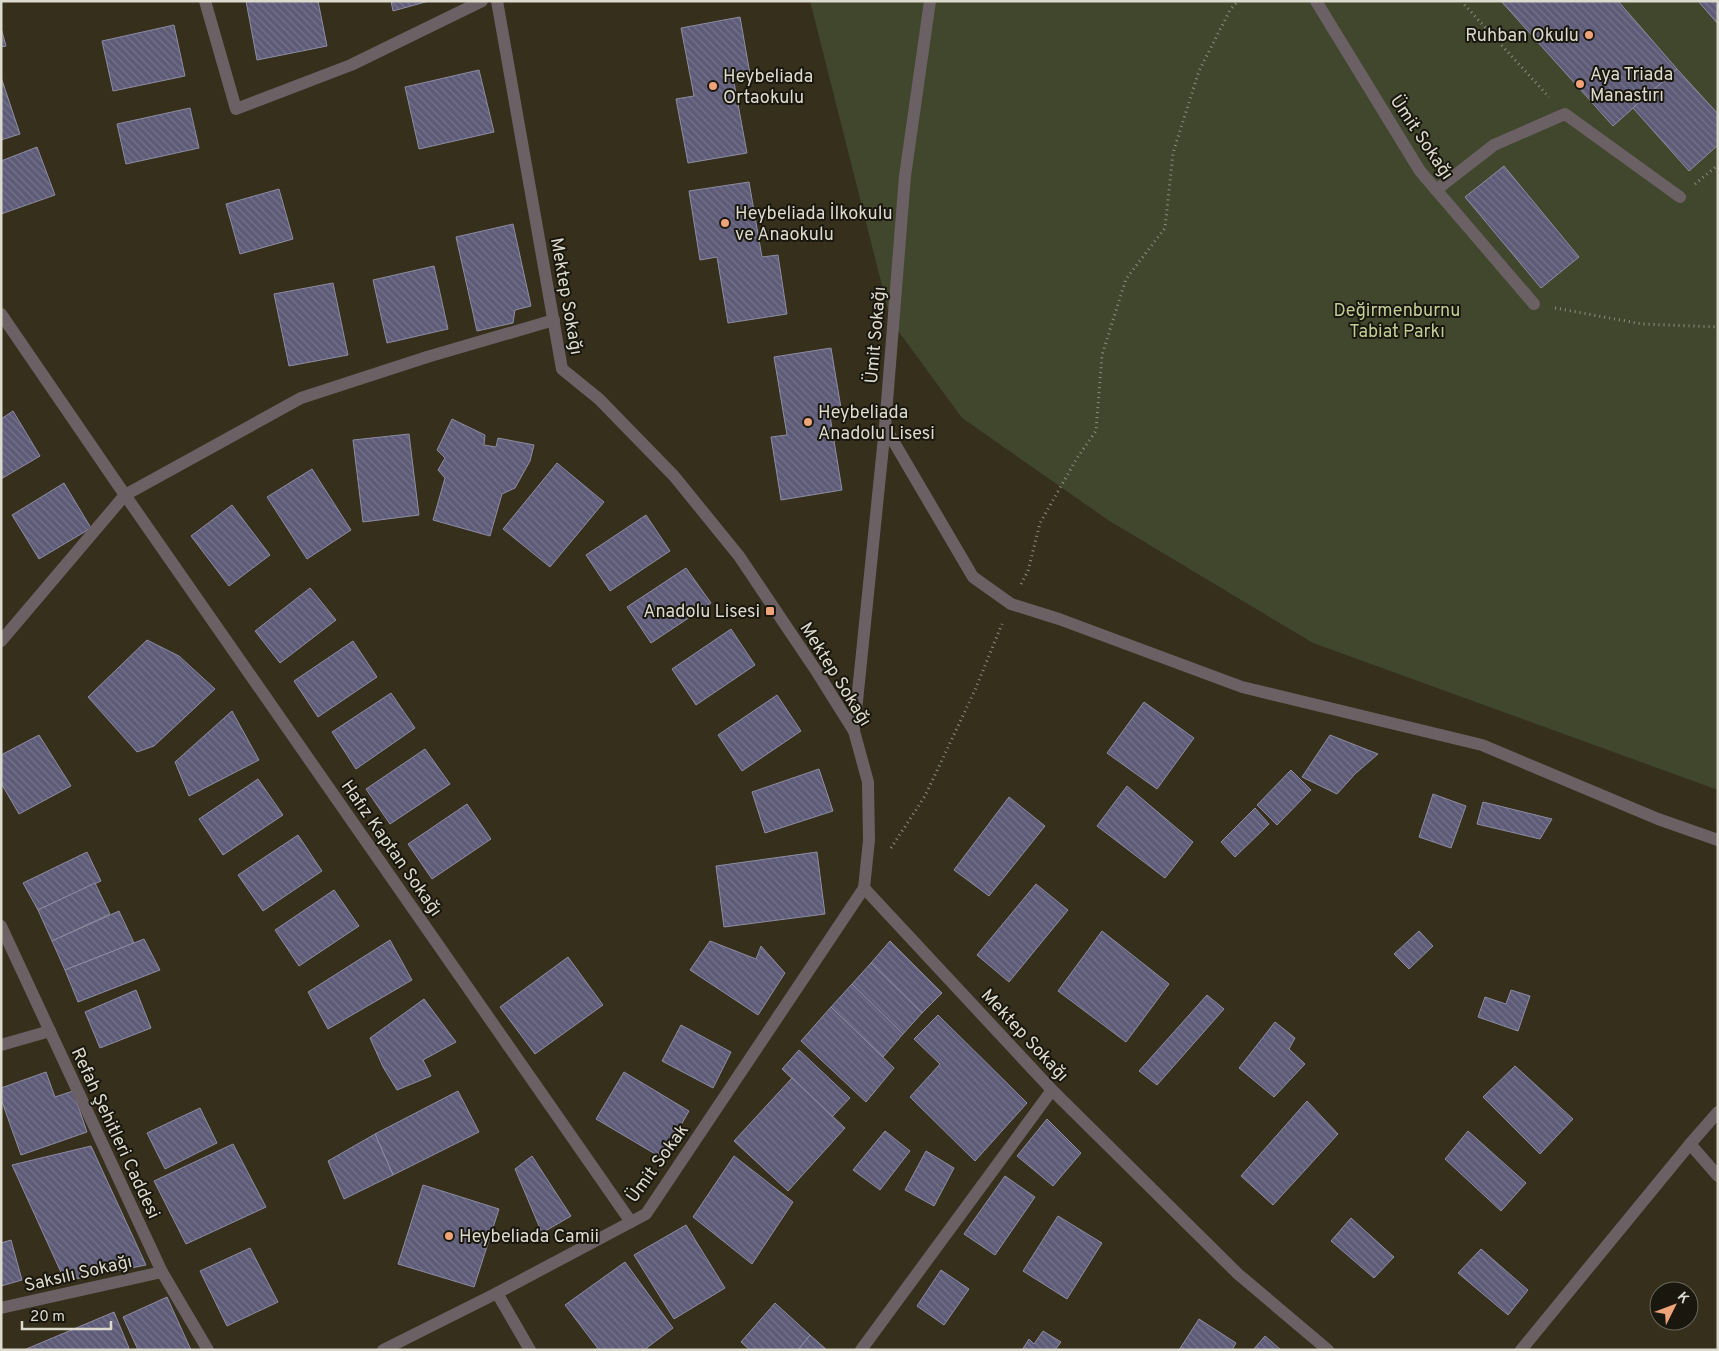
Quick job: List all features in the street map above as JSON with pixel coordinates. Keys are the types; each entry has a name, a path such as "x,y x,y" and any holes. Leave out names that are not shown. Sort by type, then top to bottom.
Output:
{"street":[{"path":"205,1 236,110 351,65 482,1"},
{"name":"Mektep Sokağı","path":"497,1 562,369 598,399 674,476 739,556 854,731 868,782 869,840 864,888 1052,1090 1238,1274 1328,1350"},
{"name":"Ümit Sokağı","path":"854,731 885,427 905,176 930,1"},
{"name":"Ümit Sokağı","path":"1316,1 1420,171 1534,304"},
{"path":"1436,190 1494,145 1565,114 1680,197"},
{"name":"Hafız Kaptan Sokağı","path":"1,314 631,1222"},
{"path":"1,641 125,495 301,398 426,357 554,320"},
{"path":"885,427 973,577 1011,604 1059,619 1242,687 1482,745 1658,819 1718,840"},
{"name":"Ümit Sokak","path":"383,1350 497,1293 646,1214 864,888"},
{"name":"Refah Şehitleri Caddesi","path":"1,926 162,1272 208,1350"},
{"path":"1,1045 50,1032"},
{"path":"861,1350 1052,1090"},
{"path":"1521,1350 1718,1112"},
{"path":"1690,1144 1718,1176"},
{"name":"Saksılı Sokağı","path":"1,1308 162,1272"},
{"path":"497,1293 530,1350"}],"path":[{"path":"890,850 925,796 974,690 1011,604 1028,570 1040,523 1077,458 1096,431 1102,355 1126,278 1165,228 1173,153 1198,71 1230,10 1238,1"},
{"path":"1461,1 1565,114"},
{"path":"1680,197 1718,165"},
{"path":"1534,304 1642,324 1718,327"}],"green space":[{"name":"Değirmenburnu Tabiat Parkı","path":"810,1 1718,1 1718,790 1313,643 1108,520 962,418 891,321"}],"building":[{"path":"246,1 318,1 327,46 257,60"},
{"path":"391,1 429,1 393,11"},
{"name":"Ruhban Okulu","path":"1501,1 1618,1 1677,69 1613,126"},
{"path":"1698,1 1718,1 1718,24"},
{"name":"Heybeliada Ortaokulu","path":"740,17 750,74 733,77 747,153 688,163 676,99 694,96 681,28"},
{"path":"174,25 185,76 113,91 102,41"},
{"path":"1,28 6,46 1,47"},
{"path":"1677,69 1718,114 1718,145 1689,171 1633,108"},
{"path":"479,70 494,132 419,149 405,87"},
{"path":"1,77 20,134 1,140"},
{"path":"190,108 199,148 126,164 117,124"},
{"path":"37,147 55,195 1,214 1,161"},
{"path":"1504,166 1579,257 1541,288 1465,197"},
{"name":"Heybeliada İlkokulu ve Anaokulu","path":"749,182 762,257 778,255 787,314 728,323 717,257 700,260 689,191"},
{"path":"279,189 293,239 240,254 226,204"},
{"path":"513,224 531,306 515,310 513,323 477,331 456,237"},
{"path":"434,266 448,329 387,343 373,280"},
{"path":"333,283 348,355 289,366 274,294"},
{"name":"Heybeliada Anadolu Lisesi","path":"831,348 841,408 829,410 842,490 781,500 771,437 787,435 774,357"},
{"path":"13,411 40,456 1,479 1,419"},
{"path":"452,419 485,435 484,445 496,447 498,438 534,445 530,461 515,488 502,494 490,536 433,520 445,478 438,470 445,458 437,450"},
{"path":"409,434 419,515 363,522 353,440"},
{"path":"557,463 604,502 550,567 503,529"},
{"path":"312,469 351,530 307,559 267,497"},
{"path":"64,483 91,528 39,559 12,515"},
{"path":"232,505 270,555 229,586 191,536"},
{"path":"646,515 670,551 610,591 586,555"},
{"path":"686,568 711,603 651,643 627,607"},
{"path":"310,588 336,620 280,663 255,631"},
{"path":"731,629 755,665 696,705 672,669"},
{"path":"147,640 179,656 215,689 154,746 137,752 88,697"},
{"path":"353,641 377,677 318,717 294,681"},
{"path":"391,693 415,728 356,769 332,732"},
{"path":"777,695 801,731 742,771 718,735"},
{"path":"1144,702 1194,738 1157,789 1107,753"},
{"path":"232,711 259,760 189,796 175,762"},
{"path":"39,735 71,786 19,814 1,783 1,755"},
{"path":"1330,735 1378,754 1355,774 1337,794 1302,777"},
{"path":"425,749 450,784 390,824 366,789"},
{"path":"819,769 833,811 765,833 752,792"},
{"path":"1291,770 1311,790 1277,825 1257,805"},
{"path":"258,779 283,815 223,855 199,819"},
{"path":"1127,786 1193,842 1165,878 1097,826"},
{"path":"1433,794 1466,806 1451,848 1419,837"},
{"path":"1009,797 1045,826 989,896 954,870"},
{"path":"1483,802 1552,819 1540,839 1477,824"},
{"path":"467,804 491,839 432,879 408,844"},
{"path":"1255,808 1269,824 1235,857 1221,842"},
{"path":"298,835 322,871 263,911 238,875"},
{"path":"87,852 101,881 38,910 23,883"},
{"path":"817,852 825,914 724,927 716,866"},
{"path":"95,883 110,914 52,941 38,910"},
{"path":"1036,884 1068,910 1009,982 977,955"},
{"path":"334,890 359,926 299,966 275,930"},
{"path":"119,911 134,943 65,970 52,941"},
{"path":"1102,931 1169,984 1126,1042 1058,991"},
{"path":"1419,931 1433,946 1409,969 1394,954"},
{"path":"144,939 160,970 78,1002 65,970"},
{"path":"390,940 412,980 328,1029 308,992"},
{"path":"710,941 756,959 761,946 785,973 758,1015 690,970"},
{"path":"890,941 942,993 922,1013 871,963"},
{"path":"568,957 603,1005 535,1054 500,1007"},
{"path":"871,963 922,1013 903,1034 852,984"},
{"path":"852,984 903,1034 883,1057 831,1007"},
{"path":"136,990 151,1028 100,1048 85,1012"},
{"path":"1511,990 1530,996 1518,1031 1478,1017 1485,997 1506,1004"},
{"path":"1207,995 1224,1009 1157,1085 1139,1071"},
{"path":"424,999 456,1042 423,1060 431,1076 397,1090 383,1067 370,1038"},
{"path":"831,1007 894,1068 866,1102 801,1041"},
{"path":"938,1015 1027,1103 975,1161 910,1097 940,1064 914,1039"},
{"path":"1275,1022 1295,1038 1289,1049 1305,1064 1274,1097 1239,1068"},
{"path":"681,1025 731,1052 713,1088 662,1061"},
{"path":"799,1050 850,1098 832,1117 782,1069"},
{"path":"1515,1066 1573,1119 1540,1154 1483,1097"},
{"path":"46,1072 55,1097 73,1091 87,1132 21,1155 1,1099 1,1088"},
{"path":"624,1072 689,1111 662,1158 596,1119"},
{"path":"792,1078 845,1128 788,1191 734,1141"},
{"path":"458,1091 479,1132 393,1175 375,1134"},
{"path":"1307,1101 1338,1134 1273,1205 1241,1176"},
{"path":"200,1108 217,1143 165,1169 147,1133"},
{"path":"1047,1119 1081,1153 1053,1186 1017,1156"},
{"path":"885,1131 910,1151 880,1190 853,1170"},
{"path":"1468,1131 1526,1183 1501,1211 1445,1159"},
{"path":"375,1134 393,1175 344,1199 328,1161"},
{"path":"233,1144 266,1207 186,1244 154,1181"},
{"path":"91,1146 146,1265 65,1281 12,1165"},
{"path":"926,1151 954,1168 934,1206 905,1190"},
{"path":"532,1156 571,1216 542,1233 515,1169"},
{"path":"734,1156 793,1202 752,1264 693,1217"},
{"path":"1005,1176 1035,1197 995,1255 964,1234"},
{"name":"Heybeliada Camii","path":"423,1185 499,1209 474,1287 398,1264"},
{"path":"1058,1216 1102,1243 1067,1299 1023,1271"},
{"path":"1351,1218 1394,1257 1374,1278 1331,1241"},
{"path":"686,1225 725,1288 674,1319 634,1255"},
{"path":"11,1240 22,1280 1,1286 1,1243"},
{"path":"250,1248 278,1302 227,1326 200,1271"},
{"path":"1481,1249 1528,1290 1508,1315 1458,1273"},
{"path":"625,1262 673,1328 644,1350 599,1350 565,1305"},
{"path":"941,1270 969,1289 944,1325 917,1306"},
{"path":"167,1297 191,1350 138,1350 123,1317"},
{"path":"775,1303 810,1335 798,1350 750,1350 741,1342"},
{"path":"114,1312 129,1348 126,1350 24,1350"},
{"path":"1199,1319 1236,1343 1232,1350 1179,1350"},
{"path":"1043,1331 1061,1342 1055,1350 1022,1350 1029,1339 1034,1344"},
{"path":"810,1335 827,1350 798,1350"},
{"path":"1265,1336 1281,1350 1253,1350"}],"place":[{"name":"Ruhban Okulu","path":"1589,35"},
{"name":"Aya Triada Manastırı","path":"1580,84"},
{"name":"Heybeliada Ortaokulu","path":"713,86"},
{"name":"Heybeliada İlkokulu ve Anaokulu","path":"725,223"},
{"name":"Heybeliada Anadolu Lisesi","path":"808,422"},
{"name":"Anadolu Lisesi","path":"770,611"},
{"name":"Heybeliada Camii","path":"449,1236"}]}
